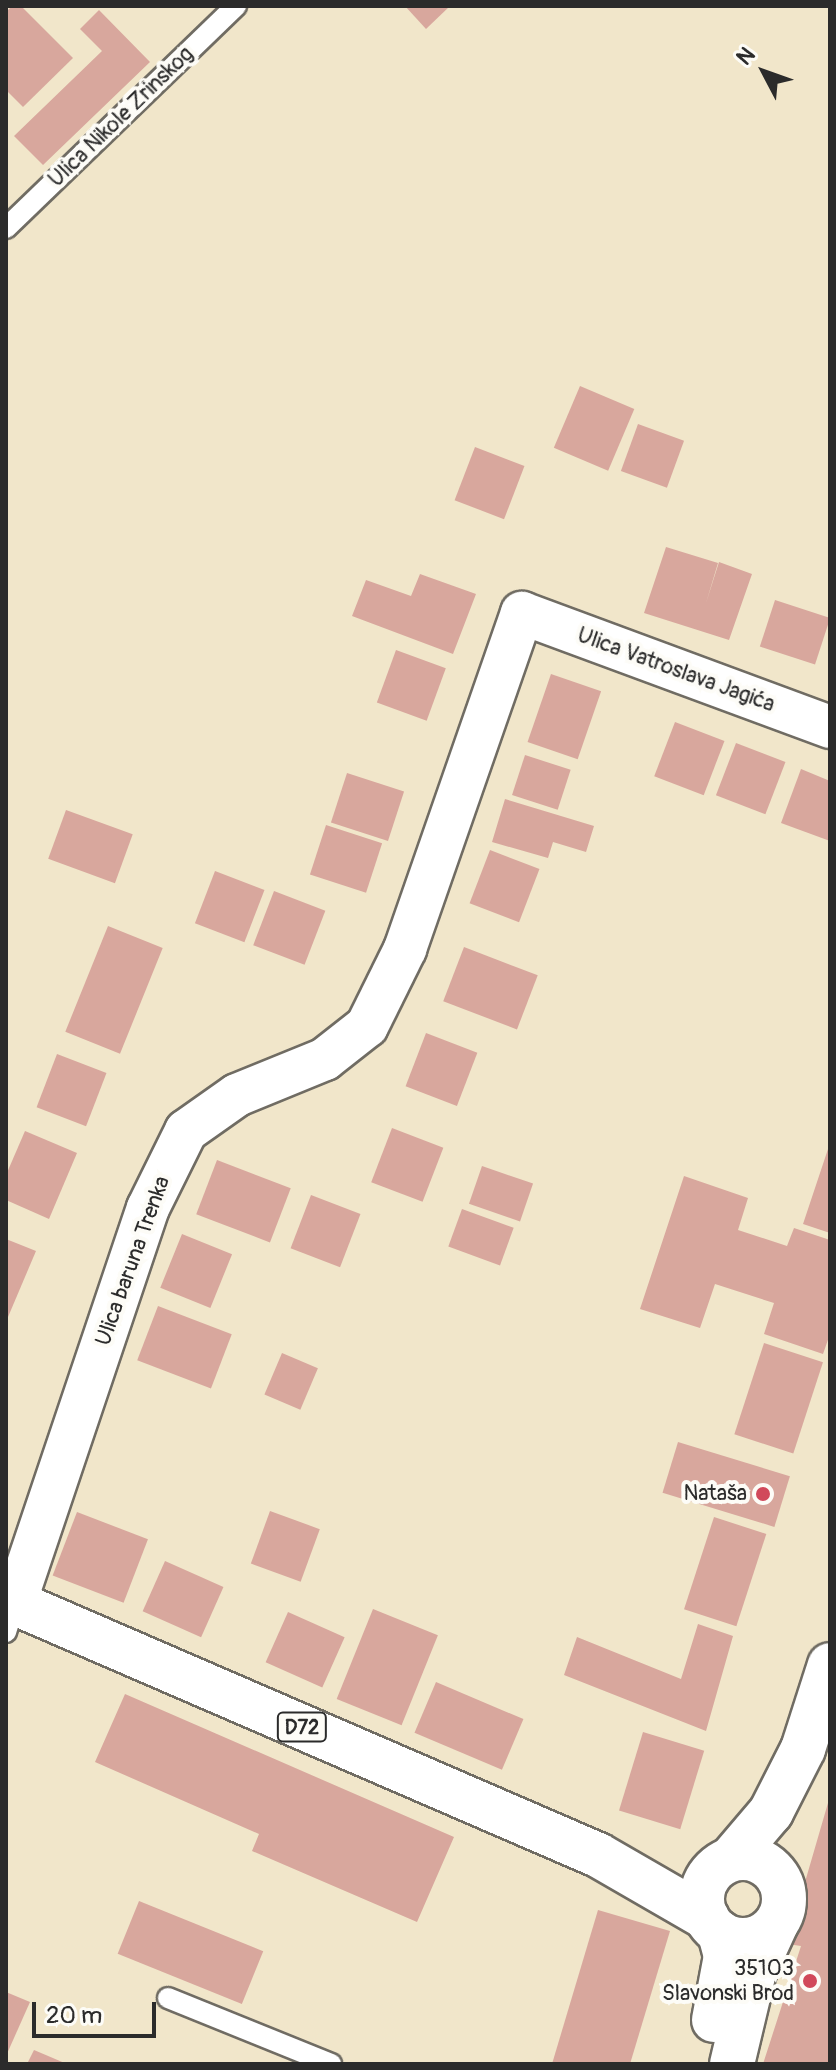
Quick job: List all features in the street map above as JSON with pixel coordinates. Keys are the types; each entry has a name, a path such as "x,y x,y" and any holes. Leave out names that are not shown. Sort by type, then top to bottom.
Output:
{"main road":[{"name":"D72","path":"9,1611 598,1855 713,1925 744,1940 780,1906 769,1866 598,1855"},
{"path":"702,2064 724,1975 705,1881 771,1812 803,1749 830,1665"},
{"path":"732,2064 754,1972 780,1906 803,1749"}],"street":[{"name":"Ulica Vatroslava Jagića","path":"522,613 830,727"},
{"name":"Ulica baruna Trenka","path":"9,1611 148,1208 186,1131 237,1095 325,1059 367,1026 405,949 522,613"}],"lane":[{"name":"Ulica Nikole Zrinskog","path":"6,228 236,6"},
{"path":"168,1998 331,2064"}],"building":[{"path":"12,6 21,6 73,58 23,107 6,90 6,12"},
{"path":"405,6 450,6 426,29"},
{"path":"99,10 150,62 43,165 14,136 102,51 80,29"},
{"path":"580,386 634,409 608,471 554,448"},
{"path":"638,424 684,441 667,488 621,471"},
{"path":"475,447 524,466 504,519 455,500"},
{"path":"666,547 718,563 706,603 719,562 752,574 729,640 644,613"},
{"path":"420,574 476,594 453,654 352,616 366,580 411,596"},
{"path":"775,600 830,618 815,665 760,647"},
{"path":"396,650 446,668 427,721 377,703"},
{"path":"551,674 601,691 578,759 528,742"},
{"path":"675,722 724,741 704,795 654,776"},
{"path":"736,743 785,762 765,814 716,795"},
{"path":"525,755 571,770 558,810 512,795"},
{"path":"801,769 830,781 830,841 781,823"},
{"path":"347,773 404,792 388,841 331,822"},
{"path":"505,799 594,826 586,852 553,842 548,858 492,842"},
{"path":"66,810 133,834 115,883 48,859"},
{"path":"326,825 382,843 366,893 310,874"},
{"path":"490,850 539,869 519,922 470,903"},
{"path":"215,871 264,890 244,942 195,923"},
{"path":"274,891 325,911 305,965 253,945"},
{"path":"108,926 163,948 120,1054 65,1032"},
{"path":"464,947 538,975 517,1029 443,1001"},
{"path":"426,1033 477,1053 457,1106 406,1086"},
{"path":"57,1054 106,1073 86,1126 37,1107"},
{"path":"392,1128 443,1148 423,1202 371,1182"},
{"path":"25,1131 77,1153 49,1219 6,1200 6,1175"},
{"path":"830,1146 830,1233 803,1224"},
{"path":"217,1160 291,1188 270,1242 196,1214"},
{"path":"482,1166 533,1184 520,1221 469,1204"},
{"path":"684,1176 748,1198 738,1230 787,1246 794,1228 830,1240 830,1334 823,1354 764,1334 774,1303 715,1284 700,1328 640,1309"},
{"path":"311,1195 360,1214 340,1267 291,1248"},
{"path":"462,1209 514,1228 500,1265 448,1247"},
{"path":"182,1234 232,1254 210,1308 160,1288"},
{"path":"6,1239 36,1251 8,1317 6,1316"},
{"path":"158,1306 232,1334 211,1388 137,1360"},
{"path":"764,1343 823,1362 793,1453 734,1434"},
{"path":"282,1353 318,1368 300,1410 264,1394"},
{"path":"678,1442 790,1476 774,1527 663,1493"},
{"path":"270,1511 320,1529 301,1582 251,1564"},
{"path":"77,1512 148,1539 124,1603 53,1575"},
{"path":"714,1517 766,1534 736,1626 684,1609"},
{"path":"165,1561 223,1587 201,1637 143,1611"},
{"path":"373,1609 438,1635 402,1725 337,1699"},
{"path":"288,1612 345,1637 322,1687 266,1662"},
{"path":"698,1624 733,1636 706,1731 564,1675 577,1637 681,1679"},
{"path":"436,1682 523,1719 502,1770 415,1733"},
{"path":"125,1694 454,1837 417,1922 252,1851 259,1834 95,1762"},
{"path":"643,1732 704,1751 680,1829 619,1810"},
{"path":"830,1796 830,2064 763,2064 801,1946 787,1944"},
{"path":"139,1901 263,1951 242,2004 118,1954"},
{"path":"598,1910 670,1931 630,2064 552,2064"},
{"path":"6,1992 30,2002 6,2056"},
{"path":"34,2050 67,2064 27,2064"}],"place":[{"name":"Nataša","path":"763,1494"},
{"name":"35103 Slavonski Brod","path":"810,1981"}]}
